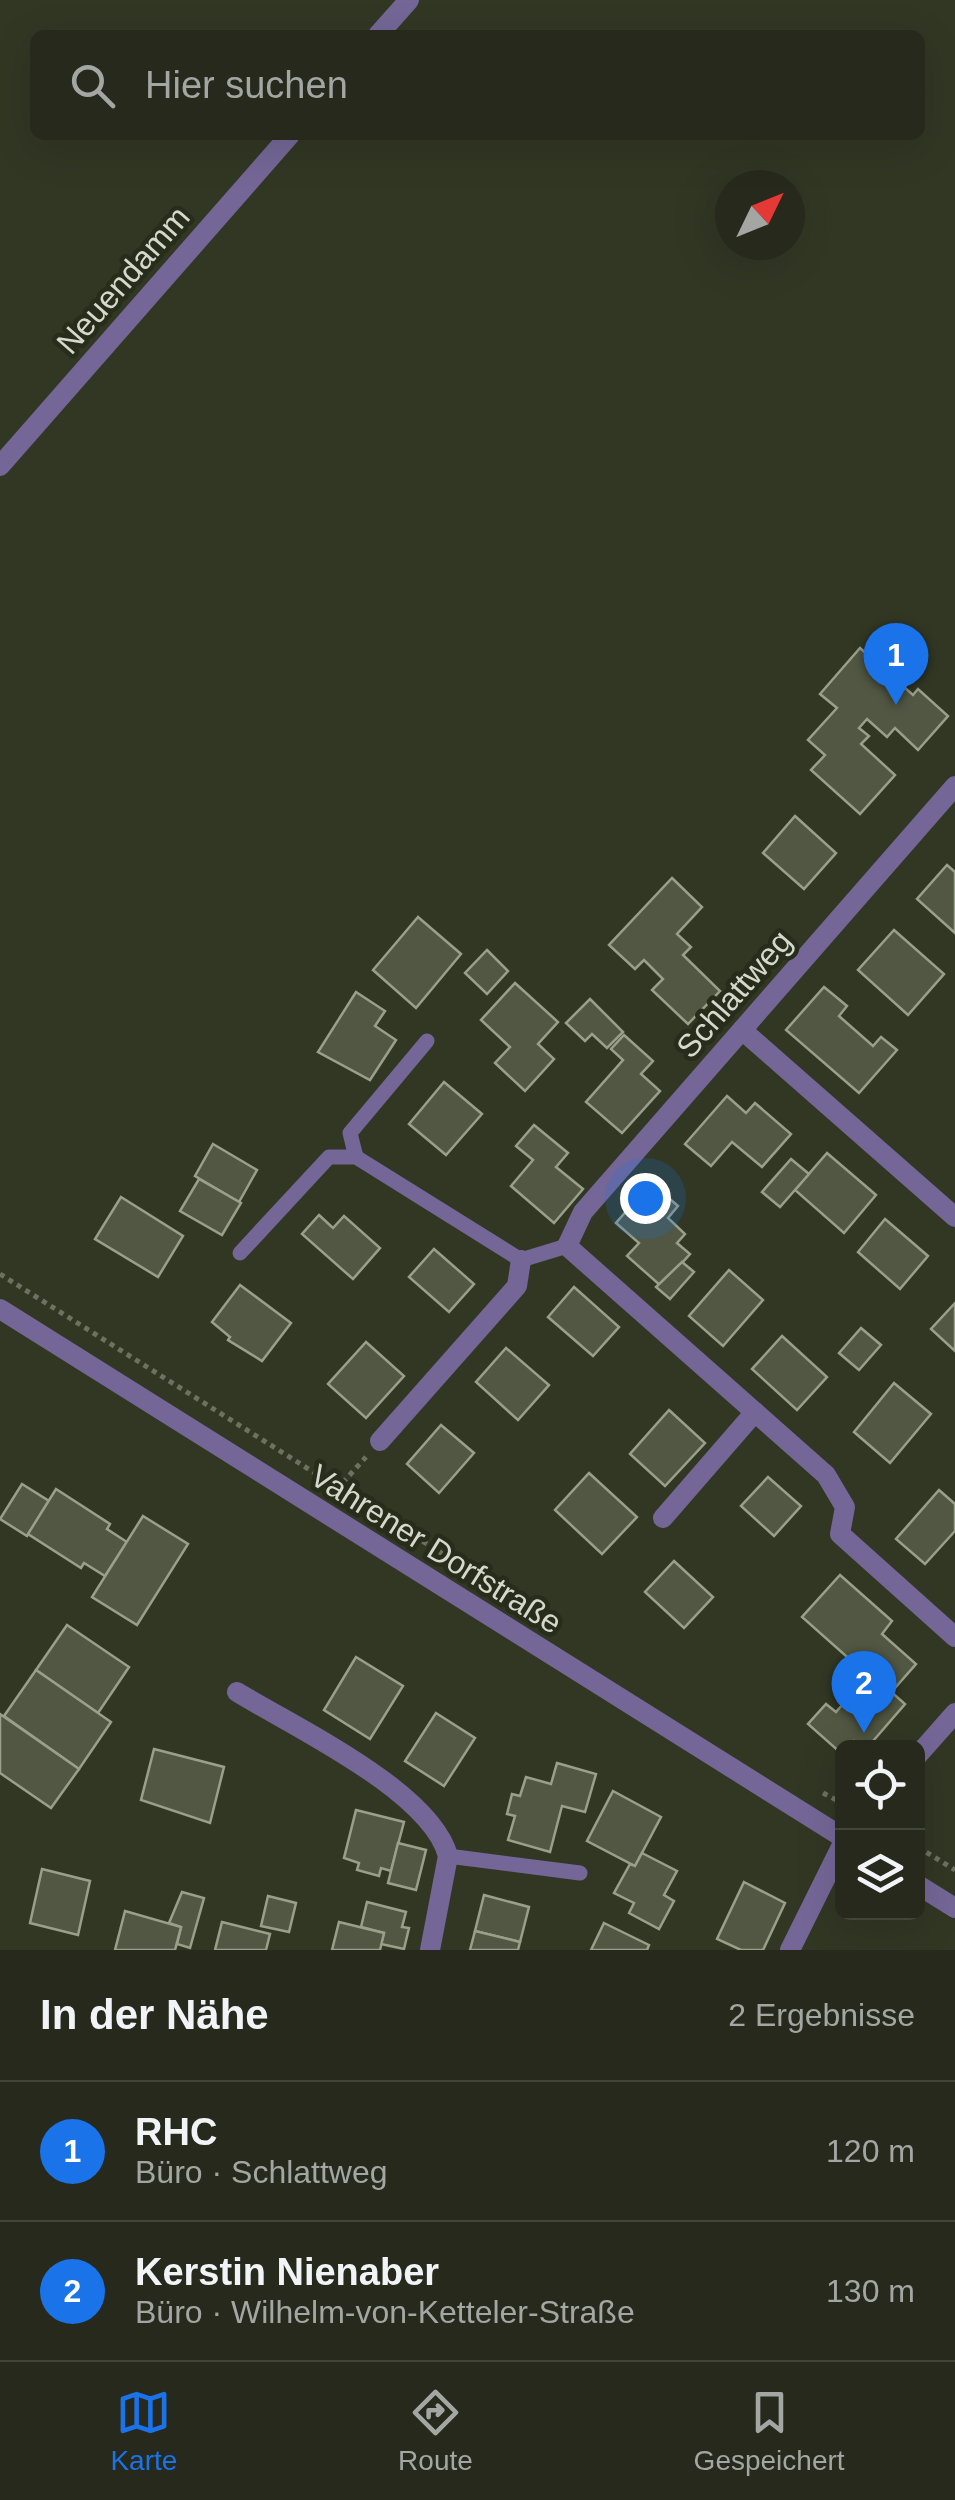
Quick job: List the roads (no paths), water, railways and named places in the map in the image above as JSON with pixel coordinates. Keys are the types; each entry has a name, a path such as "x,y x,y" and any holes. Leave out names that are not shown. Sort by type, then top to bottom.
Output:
{"street":[{"path":"382,30 409,0"},
{"name":"Neuendamm","path":"0,466 286,140"},
{"name":"Schlattweg","path":"567,1246 583,1212 955,786"},
{"path":"742,1030 955,1216"},
{"path":"567,1246 826,1475 845,1506 840,1534 955,1637"},
{"path":"380,1440 517,1286 521,1260"},
{"name":"Vahrener Dorfstraße","path":"0,1309 835,1833"},
{"path":"662,1518 755,1412"},
{"path":"236,1692 411,1802 444,1841 448,1856 430,1950"},
{"path":"925,1747 955,1713"},
{"path":"790,1950 835,1859"},
{"path":"925,1889 955,1908"}],"lane":[{"path":"356,1156 350,1132 426,1041"},
{"path":"240,1253 329,1157 356,1156 521,1260 567,1246"},
{"path":"448,1856 580,1873"}],"place":[{"name":"RHC","path":"896,705"},
{"name":"Kerstin Nienaber","path":"864,1733"}]}
